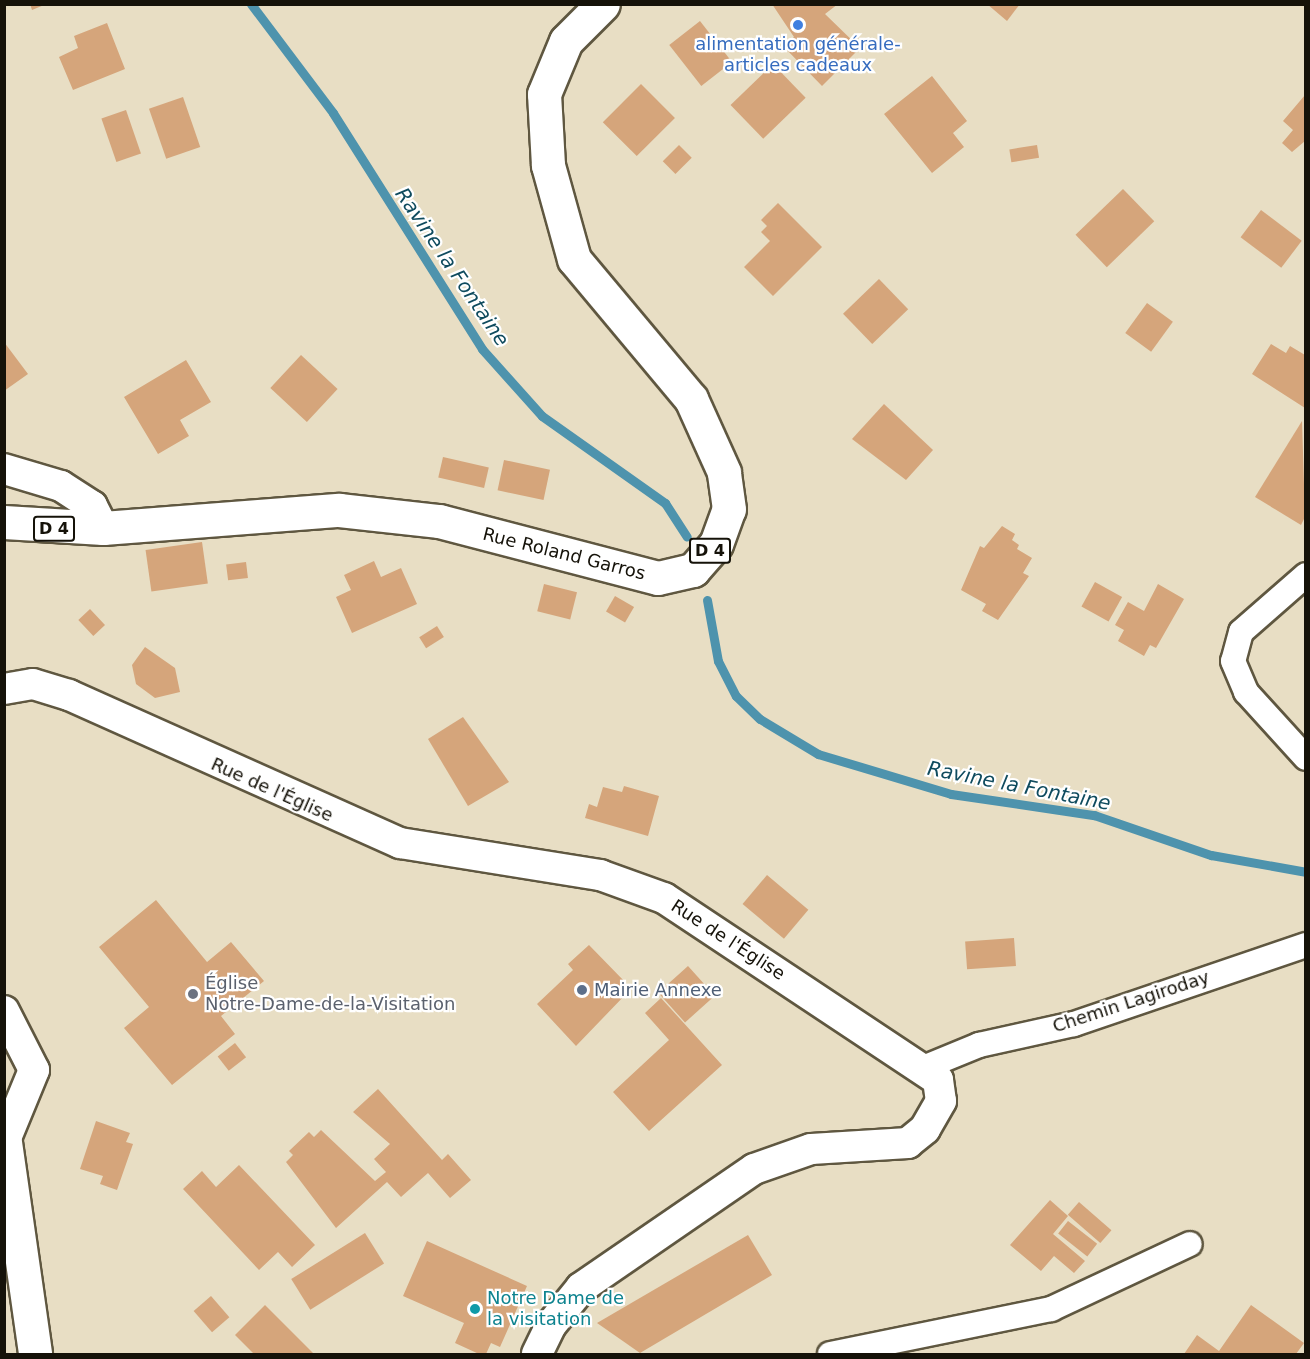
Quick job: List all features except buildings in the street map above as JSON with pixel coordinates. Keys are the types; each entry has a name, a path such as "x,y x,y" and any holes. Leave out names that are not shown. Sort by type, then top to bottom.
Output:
{"main road":[{"name":"Rue Roland Garros","path":"4,522 104,528 339,510 439,521 658,578 693,570 716,544 729,509 724,472 690,399 574,259 548,165 544,94 566,41 603,4"},
{"path":"5,1137 35,1354"}],"street":[{"path":"4,469 61,486 92,506 104,528"},
{"path":"1305,575 1241,632 1233,661 1246,692 1305,758"},
{"name":"Rue de l'Église","path":"4,689 33,684 69,695 400,843 600,875 664,898 938,1080 942,1101 925,1130 908,1143 811,1149 754,1168 581,1288 551,1325 537,1354"},
{"name":"Chemin Lagiroday","path":"923,1068 978,1045 1074,1024 1305,945"},
{"path":"4,1011 34,1070 5,1137"},
{"path":"830,1354 1051,1309 1190,1244"}],"waterway":[{"name":"Ravine la Fontaine","path":"251,4 333,113 482,349 542,416 665,503 687,537"},
{"name":"Ravine la Fontaine","path":"707,600 718,661 736,696 760,719 818,754 951,794 1094,815 1211,855 1306,872"}],"place":[{"name":"alimentation générale- articles cadeaux","path":"798,25"},
{"name":"Mairie Annexe","path":"582,990"},
{"name":"Église Notre-Dame-de-la-Visitation","path":"193,994"},
{"name":"Notre Dame de la visitation","path":"475,1309"}]}
